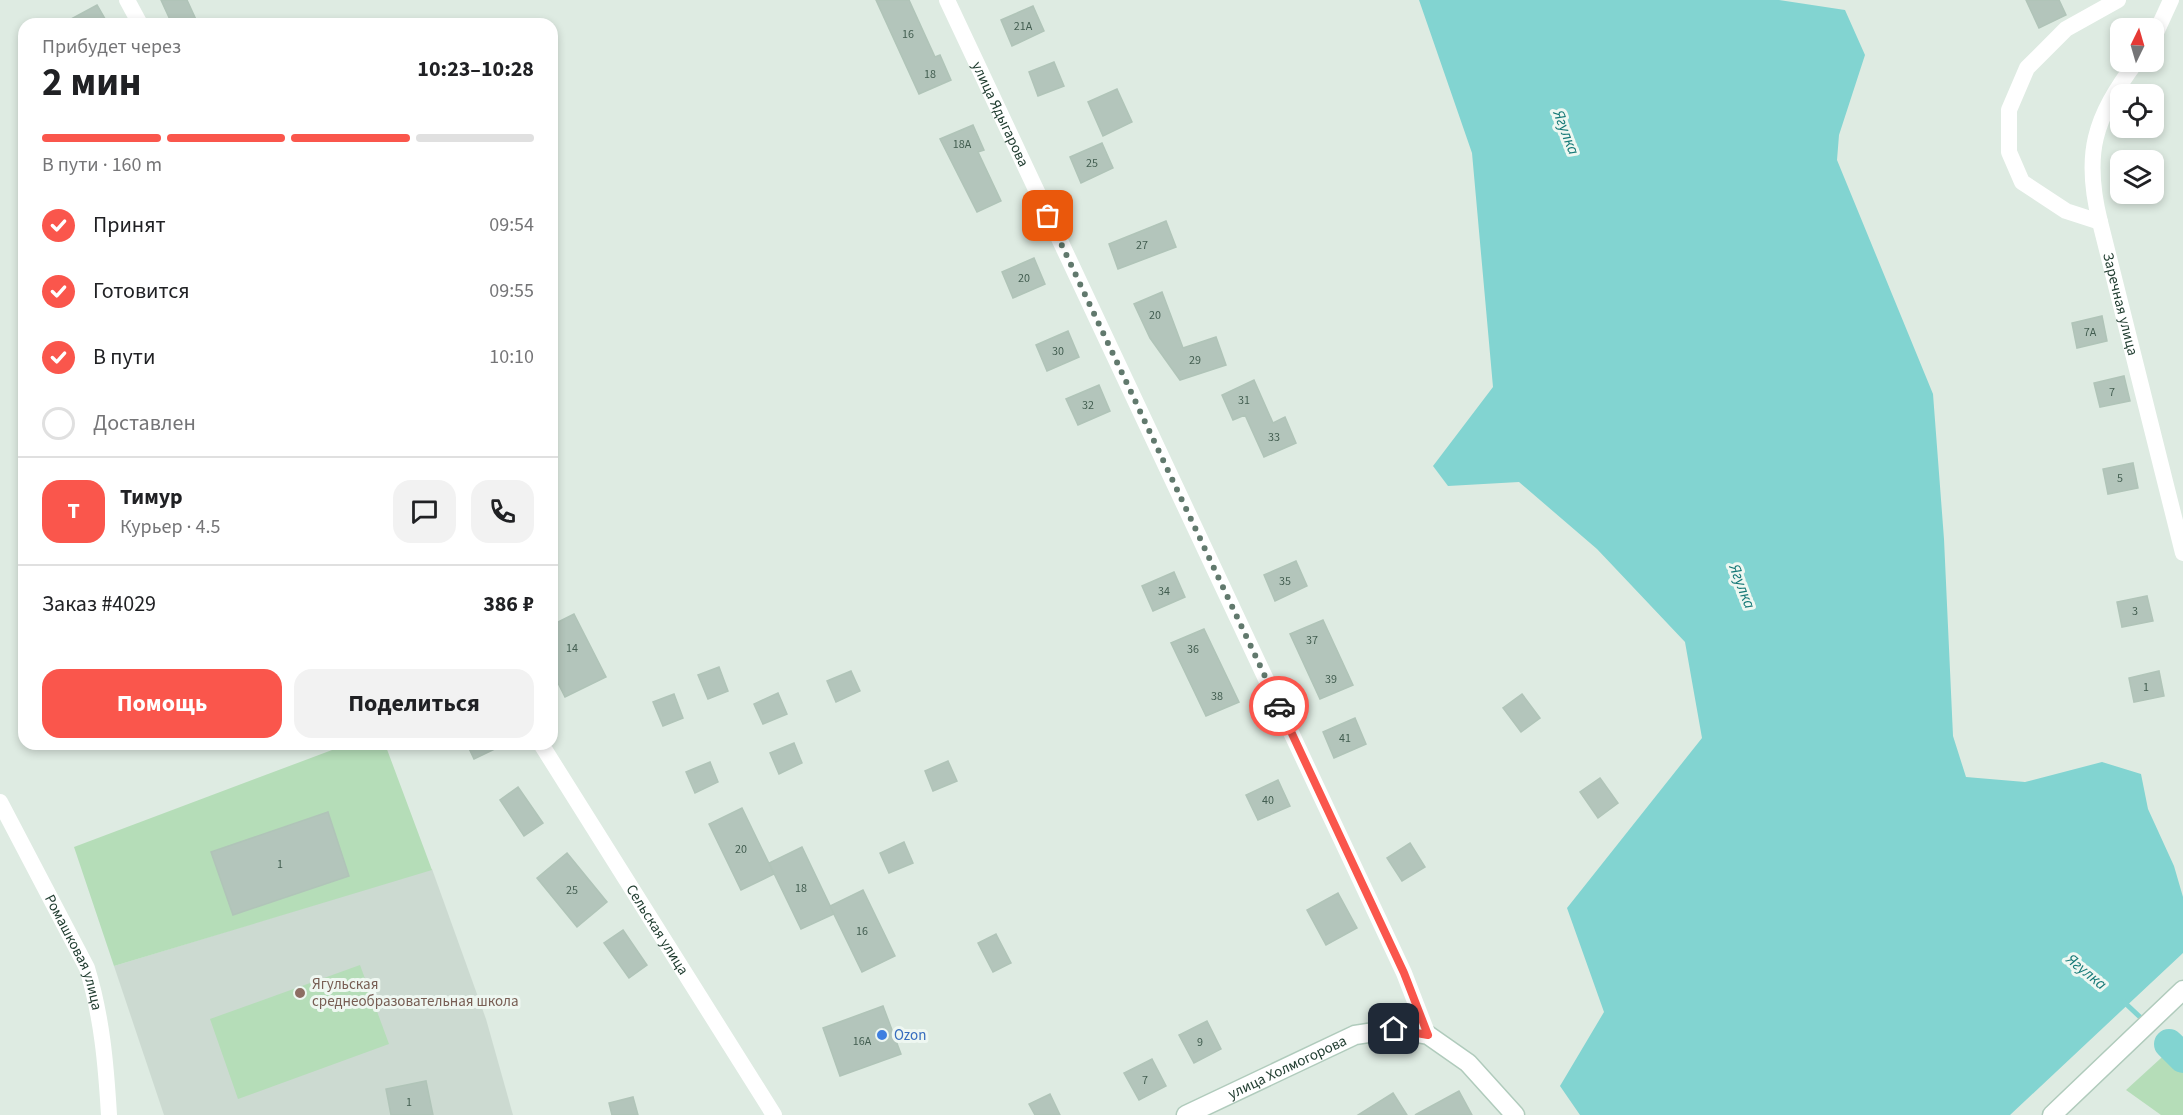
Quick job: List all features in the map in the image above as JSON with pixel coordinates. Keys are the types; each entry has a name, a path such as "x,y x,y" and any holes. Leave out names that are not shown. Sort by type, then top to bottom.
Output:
{"street":[{"path":"127,0 137,18"},
{"name":"улица Ядыгарова","path":"947,0 1404,973 1428,1035"},
{"path":"2100,222 2066,211 2022,182 2009,152 2009,110 2027,68 2066,29 2118,0"},
{"path":"2163,18 2171,0"},
{"name":"Заречная улица","path":"2129,72 2103,112 2096,133 2090,174 2183,554"},
{"name":"Сельская улица","path":"545,750 774,1115"},
{"name":"Ромашковая улица","path":"0,802 87,968 106,1054 109,1115"},
{"path":"2052,1115 2183,990"},
{"name":"улица Холмогорова","path":"1185,1115 1355,1035 1394,1029 1428,1035"},
{"path":"1428,1035 1468,1063 1515,1115"}],"shaded area":[{"name":"Ягульская среднеобразовательная школа","path":"432,869 486,1019 513,1115 164,1115 114,966"}],"green space":[{"path":"332,750 387,750 432,870 114,966 74,847"},
{"path":"360,965 389,1044 238,1099 210,1019"},
{"path":"2183,1038 2183,1115 2161,1115 2126,1090"}],"water":[{"path":"1419,0 1779,0 1845,10 1865,55 1839,135 1837,160 1933,394 1944,539 1953,736 1966,777 2025,782 2102,762 2141,774 2148,809 2174,866 2183,897 2183,953 2010,1115 1580,1115 1560,1086 1604,1012 1567,908 1702,738 1685,642 1597,549 1519,482 1448,486 1433,466 1493,387 1472,153"}],"building":[{"path":"161,0 187,0 195,18 169,18"},
{"path":"876,0 909,0 935,57 940,55 951,80 919,94"},
{"path":"2026,0 2059,0 2066,15 2039,28"},
{"path":"97,5 105,18 73,18"},
{"path":"1033,6 1044,31 1012,46 1001,20"},
{"path":"1054,62 1064,86 1038,96 1029,72"},
{"path":"1117,89 1132,122 1103,136 1088,102"},
{"path":"973,125 984,150 978,152 1001,201 977,212 940,139"},
{"path":"1102,143 1113,168 1081,183 1070,157"},
{"path":"1166,221 1176,247 1118,269 1109,244"},
{"path":"1034,258 1045,284 1013,298 1002,272"},
{"path":"1162,292 1183,348 1216,337 1226,365 1180,380 1150,338 1134,304"},
{"path":"2102,316 2107,341 2077,348 2072,323"},
{"path":"1068,331 1079,357 1047,371 1036,345"},
{"path":"2124,376 2130,401 2100,407 2094,383"},
{"path":"1254,380 1273,423 1285,417 1296,443 1264,457 1245,415 1233,420 1222,395"},
{"path":"1099,385 1110,411 1078,425 1066,399"},
{"path":"2133,463 2138,488 2108,494 2103,469"},
{"path":"1296,561 1307,586 1275,601 1264,575"},
{"path":"1174,572 1185,597 1153,611 1142,586"},
{"path":"2147,596 2153,621 2122,627 2117,602"},
{"path":"574,614 606,677 565,697 558,683 558,622"},
{"path":"1323,620 1353,685 1320,699 1290,634"},
{"path":"1204,629 1239,702 1206,716 1171,643"},
{"path":"719,667 728,691 708,699 698,675"},
{"path":"851,671 860,691 836,702 827,681"},
{"path":"2159,671 2164,696 2134,702 2129,678"},
{"path":"778,693 787,714 763,724 754,704"},
{"path":"674,694 683,718 663,726 653,702"},
{"path":"1522,694 1540,718 1521,732 1503,708"},
{"path":"1355,718 1366,744 1334,758 1323,732"},
{"path":"794,743 802,763 779,774 770,753"},
{"path":"470,750 493,750 474,759"},
{"path":"948,761 957,781 933,791 925,771"},
{"path":"710,762 718,782 695,793 686,772"},
{"path":"1600,778 1618,803 1598,818 1580,792"},
{"path":"1278,780 1290,806 1258,820 1246,795"},
{"path":"518,787 543,823 524,836 500,800"},
{"path":"742,808 774,874 741,890 709,824"},
{"path":"328,812 349,876 233,915 211,852"},
{"path":"904,842 913,863 889,873 880,853"},
{"path":"1410,843 1425,867 1402,881 1387,858"},
{"path":"802,847 834,914 801,929 769,863"},
{"path":"567,853 607,902 577,927 537,878"},
{"path":"863,890 895,956 862,972 830,906"},
{"path":"1338,893 1357,928 1326,945 1307,910"},
{"path":"623,930 647,965 629,978 604,943"},
{"path":"996,934 1011,963 993,972 978,943"},
{"path":"883,1006 901,1054 840,1076 823,1028"},
{"path":"1207,1021 1221,1049 1194,1063 1179,1035"},
{"path":"1152,1059 1166,1086 1139,1100 1124,1073"},
{"path":"426,1081 433,1115 391,1115 386,1089"},
{"path":"1459,1091 1472,1115 1415,1115"},
{"path":"1393,1093 1407,1115 1358,1115"},
{"path":"1050,1094 1060,1115 1035,1115 1029,1104"},
{"path":"633,1097 638,1115 612,1115 609,1103"}],"waterway":[{"name":"Ягулка","path":"2124,1002 2140,1017"},
{"name":"Ягулка","path":"2169,1044 2183,1058"}],"way so far":[{"path":"1048,216 1279,706"}],"place":[{"name":"Ягульская среднеобразовательная школа","path":"300,993"},
{"name":"Ozon","path":"882,1035"}],"route":[{"path":"1279,706 1404,973 1428,1035 1394,1029"}]}
